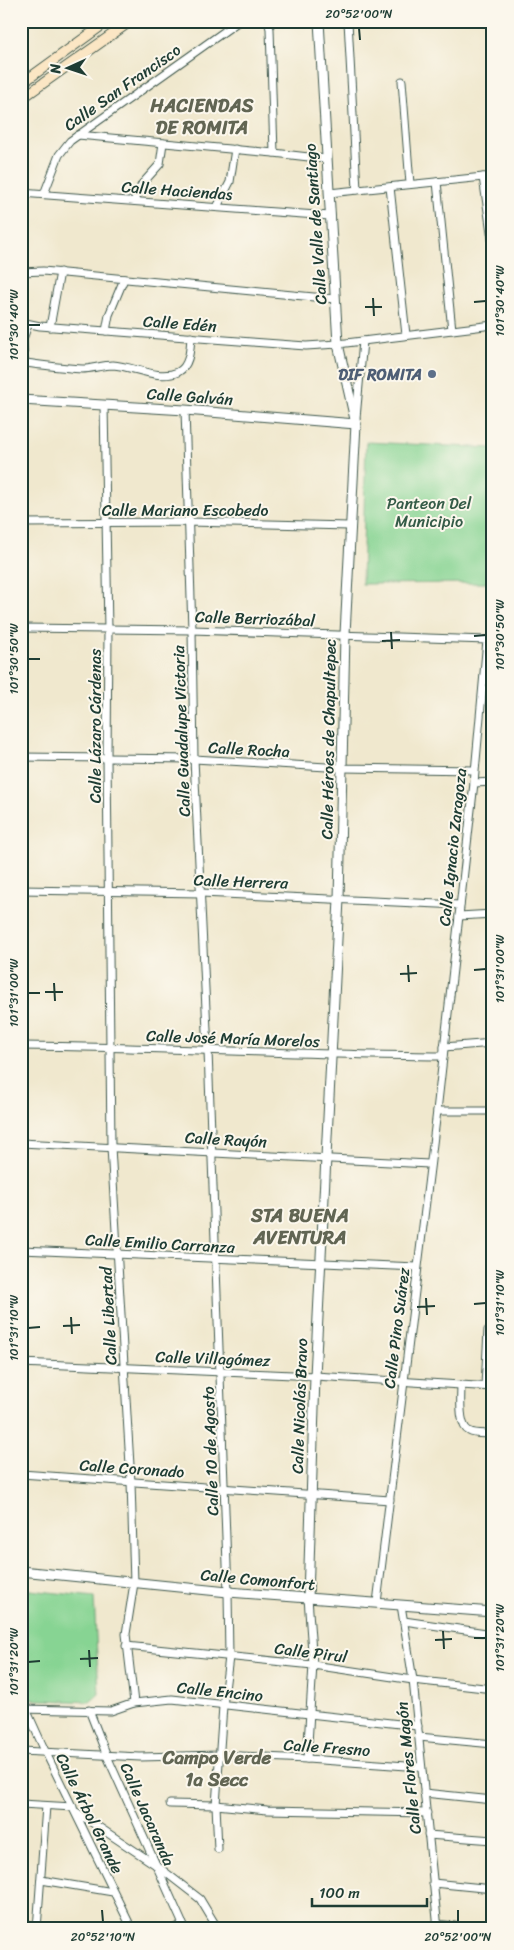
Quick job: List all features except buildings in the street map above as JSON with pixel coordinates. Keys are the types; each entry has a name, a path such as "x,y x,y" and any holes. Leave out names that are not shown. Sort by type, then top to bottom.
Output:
{"main road":[{"path":"21,84 108,21"},
{"path":"21,99 131,21"}],"street":[{"name":"Calle San Francisco","path":"44,194 64,147 78,135 239,21"},
{"path":"268,21 270,29 274,152"},
{"name":"Calle Valle de Santiago","path":"319,21 338,344 356,424"},
{"path":"348,21 357,190"},
{"path":"402,81 410,184"},
{"path":"78,135 274,152 326,159"},
{"path":"134,201 142,184 160,164 163,143"},
{"path":"217,207 230,182 235,149"},
{"path":"329,193 493,176"},
{"path":"483,177 493,246"},
{"path":"437,182 452,330"},
{"path":"390,187 406,335"},
{"name":"Calle Haciendas","path":"21,193 330,216"},
{"path":"21,272 29,270 60,272 335,299"},
{"path":"50,327 60,272"},
{"path":"106,331 108,314 124,279"},
{"path":"21,371 24,363 23,339 25,323"},
{"name":"Calle Edén","path":"25,323 50,327 306,346 338,344 493,325"},
{"path":"24,363 82,369 114,365 159,375 169,374 179,372 187,363 191,337"},
{"path":"356,424 363,341"},
{"path":"21,417 22,400"},
{"name":"Calle Galván","path":"22,400 185,410 356,424"},
{"name":"Calle Lázaro Cárdenas","path":"104,405 108,630 107,758 110,891 110,1047"},
{"name":"Calle Guadalupe Victoria","path":"185,410 194,759 208,1052"},
{"name":"Calle Héroes de Chapultepec","path":"332,1055 339,899 345,634 356,424"},
{"name":"Calle Mariano Escobedo","path":"21,523 188,522 350,526"},
{"name":"Calle Berriozábal","path":"21,628 192,630 488,640"},
{"name":"Calle Ignacio Zaragoza","path":"443,1056 488,640"},
{"path":"484,681 493,680"},
{"name":"Calle Rocha","path":"21,756 194,759 343,768 474,770"},
{"path":"474,783 493,782"},
{"name":"Calle Herrera","path":"21,890 201,893 460,905"},
{"path":"459,916 493,914"},
{"path":"444,1046 493,1043"},
{"name":"Calle José María Morelos","path":"21,1046 110,1047 332,1055 443,1056"},
{"name":"Calle Libertad","path":"110,1047 112,1147 131,1482 134,1583 127,1623 126,1646 134,1703"},
{"name":"Calle 10 de Agosto","path":"208,1052 215,1259 226,1489 229,1657 223,1706 216,1805 218,1849"},
{"name":"Calle Nicolás Bravo","path":"307,1758 313,1665 308,1598 311,1495 320,1264 332,1055"},
{"name":"Calle Pino Suárez","path":"377,1603 443,1056"},
{"path":"437,1111 493,1111"},
{"name":"Calle Rayón","path":"21,1143 429,1164"},
{"name":"Calle Emilio Carranza","path":"21,1250 417,1267"},
{"path":"488,1330 489,1387"},
{"name":"Calle Villagómez","path":"21,1363 316,1376 489,1387"},
{"path":"461,1385 464,1427 475,1433 493,1434"},
{"name":"Calle Coronado","path":"21,1474 390,1500"},
{"name":"Calle Comonfort","path":"21,1571 228,1592 493,1612"},
{"name":"Calle Flores Magón","path":"401,1606 413,1680 438,1926"},
{"path":"404,1622 493,1634"},
{"name":"Calle Pirul","path":"126,1646 313,1665 413,1680 493,1689"},
{"name":"Calle Encino","path":"24,1709 111,1711 134,1703 172,1699 418,1726"},
{"name":"Calle Árbol Grande","path":"24,1709 132,1929"},
{"name":"Calle Jacaranda","path":"89,1710 107,1756 184,1926"},
{"path":"419,1737 493,1744"},
{"name":"Calle Fresno","path":"21,1752 45,1751 107,1756 307,1758 421,1767"},
{"path":"424,1792 493,1800"},
{"path":"21,1804 74,1810 156,1865 200,1899 218,1929"},
{"path":"170,1804 216,1805 266,1810 427,1813"},
{"path":"38,1928 46,1806"},
{"path":"428,1835 493,1840"},
{"path":"41,1880 113,1892"},
{"path":"433,1883 493,1889"},
{"path":"21,1923 38,1928 52,1929"},
{"path":"174,1929 184,1926"},
{"path":"438,1926 480,1929"}],"green space":[{"name":"Panteon Del Municipio","path":"366,442 493,448 493,525 487,583 362,584"},
{"path":"21,1589 94,1597 99,1694 90,1702 21,1699"}],"place":[{"name":"DIF ROMITA","path":"432,374"}],"district":[{"name":"HACIENDAS DE ROMITA","path":"202,116"},
{"name":"STA BUENA AVENTURA","path":"300,1226"},
{"name":"Campo Verde 1a Secc","path":"217,1768"}]}
